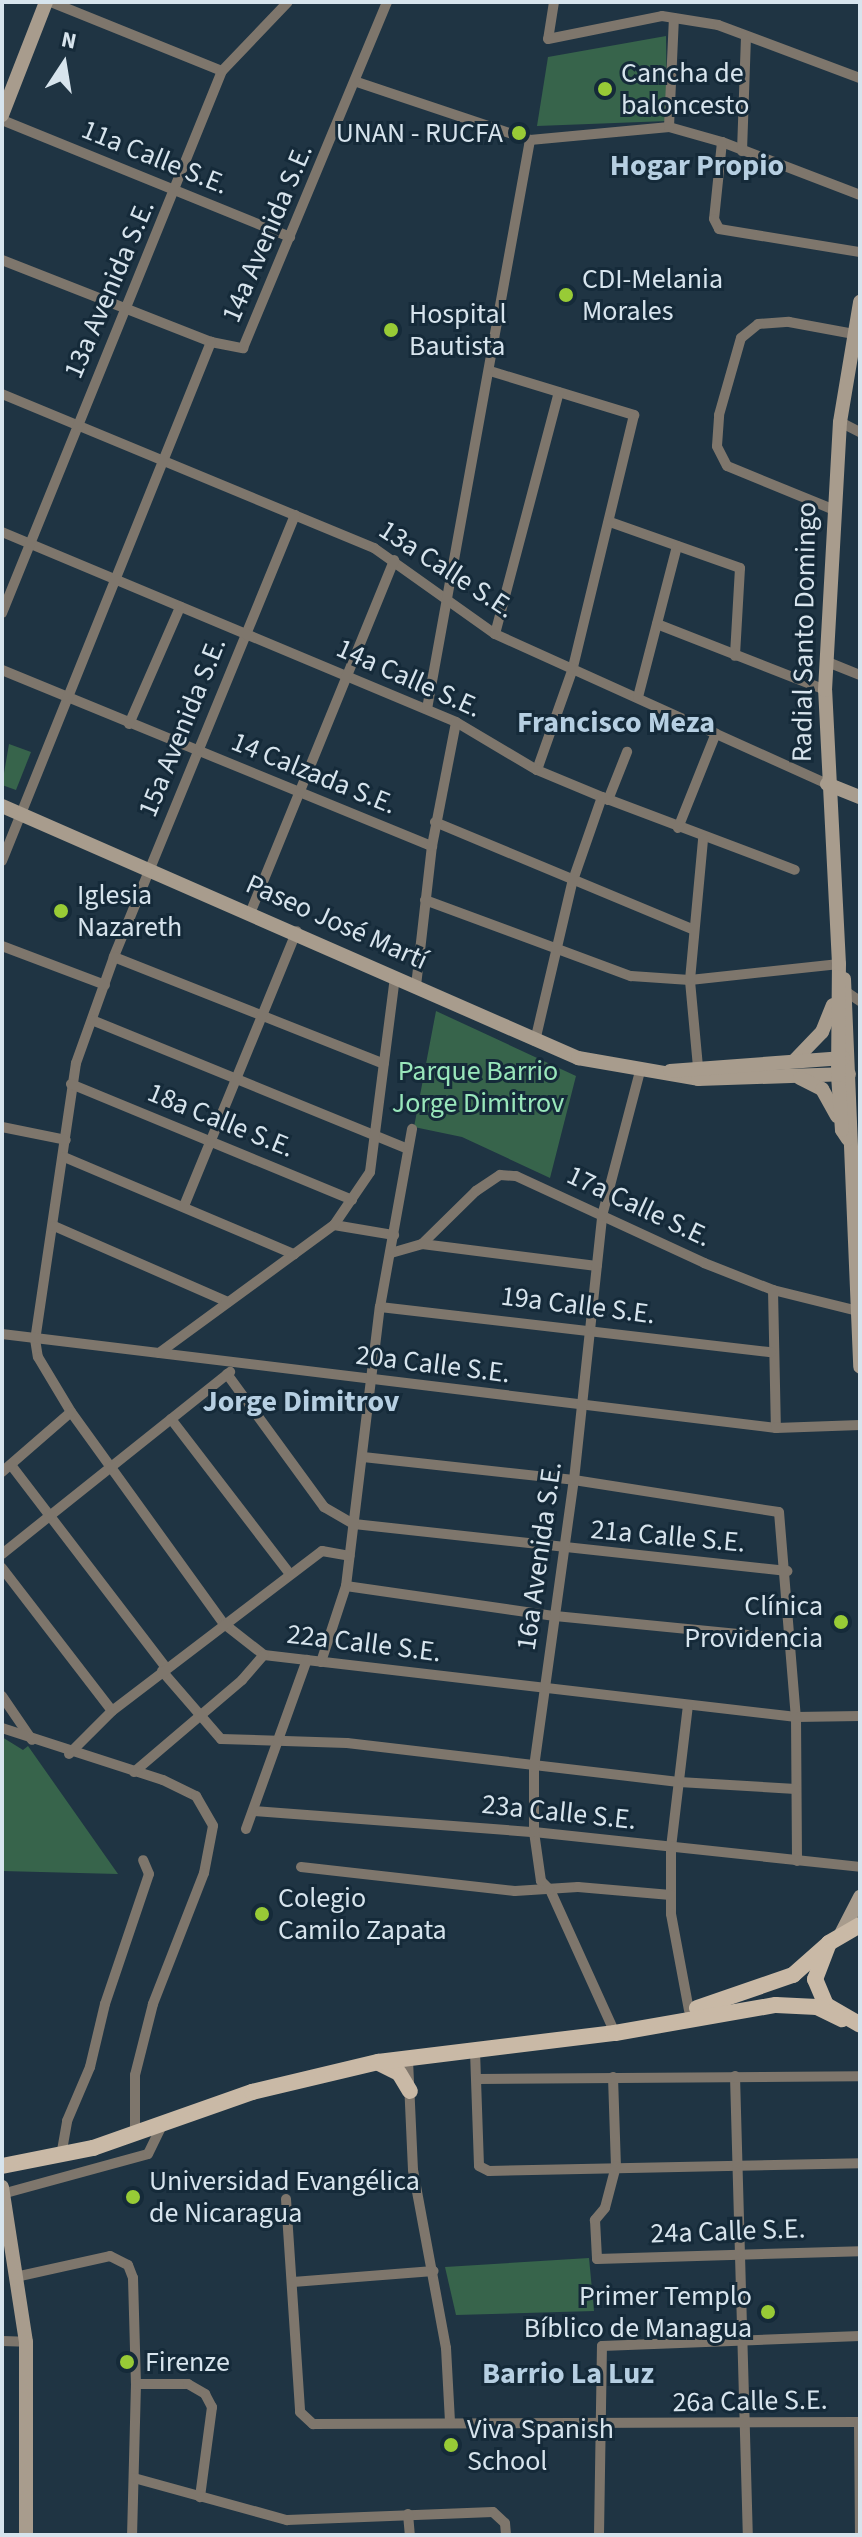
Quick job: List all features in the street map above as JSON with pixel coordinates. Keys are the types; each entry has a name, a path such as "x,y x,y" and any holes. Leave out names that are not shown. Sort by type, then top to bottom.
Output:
{"main road":[{"path":"2,118 49,2"},
{"name":"Radial Santo Domingo","path":"859,308 840,422 832,509 825,690 845,1134 856,1185 860,1367"},
{"name":"13a Calle S.E.","path":"827,784 860,797"},
{"name":"Paseo José Martí","path":"2,806 297,931 578,1058 698,1079 800,1078 843,1074"},
{"path":"794,1061 822,1032 841,994"},
{"name":"Radial Santo Domingo","path":"841,994 848,1029 843,1058"},
{"path":"848,1029 860,1004"},
{"name":"Paseo José Martí","path":"647,1072 843,1058"},
{"path":"800,1078 822,1089 845,1134"},
{"path":"854,2024 822,2000 815,1983 817,1966 860,1897"},
{"path":"622,2031 784,1979 835,1939 860,1925"},
{"path":"2,2166 61,2156 162,2125 252,2092 378,2062 622,2031 790,2004 817,2007 854,2024"},
{"path":"378,2062 396,2071 410,2091"},
{"path":"26,2535 26,2342 20,2276 2,2185 61,2156"}],"street":[{"path":"49,2 222,71"},
{"name":"13a Avenida S.E.","path":"2,613 222,71 288,2"},
{"name":"14a Avenida S.E.","path":"211,342 243,348 357,82 387,2"},
{"path":"554,2 548,39 674,18 746,36 860,78"},
{"path":"669,127 674,18"},
{"path":"742,151 746,36"},
{"path":"357,82 530,140 669,127 722,142 860,195"},
{"name":"11a Calle S.E.","path":"2,118 290,237"},
{"path":"427,709 530,140"},
{"path":"722,142 714,219 719,229 860,252"},
{"path":"2,260 211,342 2,861"},
{"path":"832,509 727,466 717,446 719,415 741,338 758,324 789,322 854,334"},
{"path":"490,371 634,415 572,671 537,770"},
{"path":"495,634 559,392"},
{"name":"13a Calle S.E.","path":"2,394 165,458 394,560 446,604 495,634 827,784"},
{"path":"840,422 860,432"},
{"name":"15a Avenida S.E.","path":"66,1140 71,1084 114,957 295,515"},
{"path":"610,522 740,568 735,656"},
{"name":"14a Calle S.E.","path":"2,532 427,709 456,722 537,770 605,799 703,839 795,870"},
{"path":"638,697 677,546"},
{"path":"251,911 394,560"},
{"path":"129,724 180,607"},
{"path":"657,624 825,690"},
{"path":"825,661 860,675"},
{"name":"14 Calzada S.E.","path":"2,670 432,846"},
{"path":"416,986 435,822 456,722"},
{"path":"678,828 716,733"},
{"path":"535,1041 572,883 627,752"},
{"path":"435,822 572,883 692,929"},
{"path":"698,1067 690,980 692,929 703,839"},
{"path":"425,900 554,951 631,976 690,980 839,964"},
{"path":"184,1206 239,1080 297,931"},
{"path":"2,946 105,985"},
{"path":"114,957 384,1064"},
{"path":"159,1353 334,1225 370,1172 395,977"},
{"path":"841,994 860,1004"},
{"path":"92,1020 406,1148"},
{"name":"16a Avenida S.E.","path":"622,2031 546,1887 534,1832 534,1767 574,1480 602,1216 647,1072"},
{"name":"18a Calle S.E.","path":"71,1084 352,1200"},
{"path":"2,1127 66,1140 35,1339"},
{"path":"321,1662 346,1586 380,1307 406,1148 412,1129"},
{"path":"64,1157 294,1254"},
{"name":"17a Calle S.E.","path":"422,1244 476,1191 500,1175 516,1176 773,1290 858,1311"},
{"path":"334,1225 394,1235"},
{"path":"54,1226 228,1302"},
{"path":"391,1253 422,1244 597,1266"},
{"path":"773,1290 771,1352 776,1428"},
{"name":"19a Calle S.E.","path":"380,1307 771,1352"},
{"name":"20a Calle S.E.","path":"2,1334 371,1382 776,1428 860,1425"},
{"name":"22a Calle S.E.","path":"35,1339 38,1357 71,1412 113,1465 223,1623 264,1655 796,1717 860,1716"},
{"path":"2,1554 241,1363"},
{"path":"227,1374 324,1507 354,1524"},
{"path":"71,1412 6,1468 52,1515 198,1718 221,1739 282,1739 679,1782 796,1789"},
{"path":"171,1419 290,1574"},
{"path":"363,1457 574,1480 768,1507 783,1519 796,1717 797,1861"},
{"name":"21a Calle S.E.","path":"354,1524 564,1550 787,1571"},
{"path":"69,1754 112,1711 164,1669 322,1551 350,1556"},
{"path":"2,1568 112,1711"},
{"path":"346,1586 555,1616 790,1639"},
{"path":"134,1772 198,1718 264,1655"},
{"path":"246,1829 282,1739 307,1660"},
{"path":"2,1696 32,1740"},
{"path":"688,1705 671,1848 671,1895 689,2010"},
{"path":"2,1728 196,1796 213,1826 204,1873 153,2004 135,2075 135,2134"},
{"name":"23a Calle S.E.","path":"253,1811 534,1832 860,1867"},
{"path":"61,2156 67,2121 90,2067 105,2004 149,1874 143,1860"},
{"path":"301,1867 515,1891 546,1887 671,1895"},
{"path":"475,2051 479,2166 489,2171 860,2163"},
{"path":"408,2060 413,2170 434,2271 450,2422"},
{"path":"735,2076 745,2340 748,2535"},
{"path":"477,2079 860,2076"},
{"path":"613,2077 616,2166"},
{"path":"2,2185 148,2154 162,2125"},
{"name":"24a Calle S.E.","path":"616,2166 605,2208 595,2220 597,2259 860,2251"},
{"path":"286,2199 293,2282 434,2271"},
{"path":"20,2276 110,2256 128,2265 136,2384 132,2535"},
{"name":"26a Calle S.E.","path":"293,2282 300,2412 305,2421 600,2427 859,2422"},
{"path":"599,2535 602,2346 860,2336"},
{"path":"2,2341 26,2342"},
{"path":"136,2384 188,2384 205,2394 212,2407 200,2497"},
{"path":"859,2422 860,2535"},
{"path":"134,2478 287,2520 493,2512 505,2523 506,2535"},
{"path":"408,2514 410,2535"}],"green space":[{"name":"Cancha de baloncesto","path":"666,36 667,121 537,126 548,57"},
{"path":"9,744 31,752 16,790 2,785"},
{"name":"Parque Barrio Jorge Dimitrov","path":"436,1011 576,1076 550,1178 462,1137 414,1127"},
{"path":"2,1737 23,1750 28,1746 118,1874 2,1871"},
{"path":"589,2258 594,2311 456,2315 445,2267"}],"place":[{"name":"Cancha de baloncesto","path":"605,89"},
{"name":"UNAN - RUCFA","path":"519,133"},
{"name":"CDI-Melania Morales","path":"566,295"},
{"name":"Hospital Bautista","path":"391,330"},
{"name":"Iglesia Nazareth","path":"61,911"},
{"name":"Clínica Providencia","path":"841,1622"},
{"name":"Colegio Camilo Zapata","path":"262,1914"},
{"name":"Universidad Evangélica de Nicaragua","path":"133,2197"},
{"name":"Primer Templo Bíblico de Managua","path":"768,2312"},
{"name":"Firenze","path":"127,2362"},
{"name":"Viva Spanish School","path":"451,2445"}],"district":[{"name":"Hogar Propio","path":"697,166"},
{"name":"Francisco Meza","path":"616,723"},
{"name":"Jorge Dimitrov","path":"301,1402"},
{"name":"Barrio La Luz","path":"568,2374"}]}
